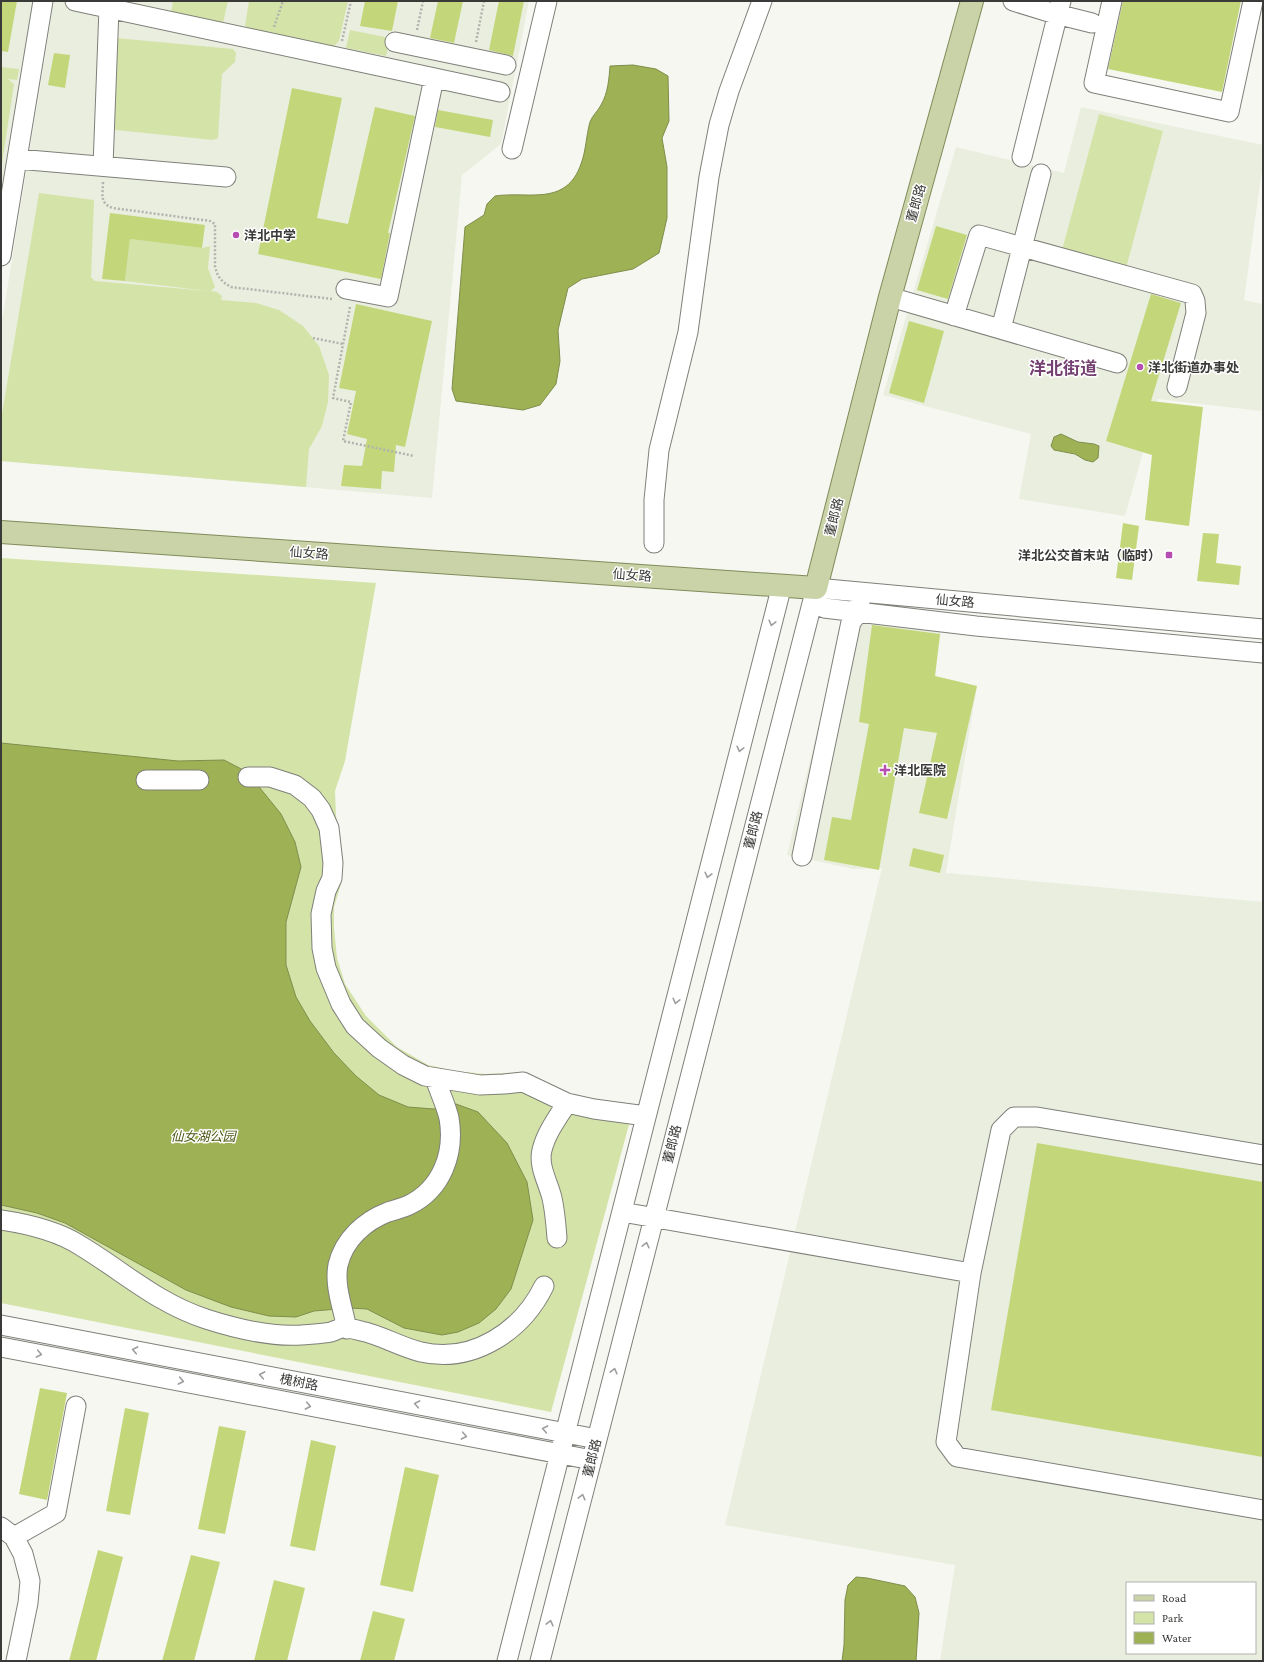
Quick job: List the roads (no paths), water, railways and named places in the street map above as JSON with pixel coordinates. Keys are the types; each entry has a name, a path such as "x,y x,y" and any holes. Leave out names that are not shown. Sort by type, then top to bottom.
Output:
{"main road":[{"name":"董郎路","path":"816,588 890,297 972,1"},
{"name":"仙女路","path":"1,532 816,588"}],"street":[{"path":"1,256 43,1"},
{"path":"75,1 500,92"},
{"path":"512,150 547,1"},
{"path":"654,543 654,500 659,450 688,332 709,177 719,125 729,91 762,1"},
{"path":"1013,1 1059,8 1092,23"},
{"path":"1112,1 1094,83 1229,112 1256,23 1253,1"},
{"path":"103,166 109,8"},
{"path":"1022,157 1059,8"},
{"path":"395,42 506,65"},
{"path":"350,290 388,297 428,77 421,48"},
{"path":"17,159 226,177"},
{"path":"1001,329 1041,174"},
{"path":"954,316 978,235 1192,294 1196,312 1177,387"},
{"path":"890,297 1117,363"},
{"path":"507,1661 782,585"},
{"name":"仙女路","path":"816,588 1263,629"},
{"name":"董郎路","path":"540,1661 816,588"},
{"path":"802,856 851,622 859,612 861,592"},
{"path":"824,608 976,626 1263,653"},
{"path":"251,777 270,777 295,786 312,798 321,810 329,828 333,862 332,878 324,899 320,928 326,968 341,1004 355,1026 379,1048 403,1065 425,1076 480,1085 523,1082 567,1103 594,1110 646,1116"},
{"path":"146,780 199,780"},
{"path":"1,1220 42,1229 81,1245 121,1274 170,1304 206,1319 240,1328 268,1333 299,1335 331,1332 342,1328 345,1321 338,1286 338,1266 343,1252 351,1239 361,1227 372,1220 421,1198 433,1187 441,1176 447,1162 450,1147 448,1117 435,1078"},
{"path":"557,1238 552,1198 544,1176 541,1161 542,1150 551,1128 567,1103"},
{"path":"1263,1156 1037,1117 1014,1117 1001,1130 971,1273 946,1442 957,1457 1263,1510"},
{"path":"622,1212 971,1273"},
{"path":"345,1321 393,1343 422,1352 445,1354 470,1351 491,1342 510,1330 528,1312 537,1300 544,1286"},
{"name":"槐树路","path":"1,1325 597,1439"},
{"name":"槐树路","path":"1,1347 592,1460"},
{"path":"16,1661 28,1603 30,1581 22,1554 8,1532 56,1513 76,1406"}],"water":[{"path":"633,65 656,69 668,76 669,121 662,138 667,167 667,218 659,253 633,269 582,279 568,288 558,330 560,361 556,384 540,405 523,410 456,401 452,389 465,227 484,215 487,204 495,196 545,194 556,192 566,186 574,178 581,164 590,122 601,105 607,91 610,66"},
{"path":"1061,434 1078,442 1099,446 1098,458 1093,462 1085,460 1075,454 1054,450 1051,446 1054,437"},
{"path":"1,743 178,761 224,760 247,772 281,814 295,842 301,867 286,922 286,965 296,997 310,1021 334,1053 356,1076 379,1095 408,1107 434,1109 456,1104 478,1112 507,1143 527,1182 533,1220 511,1289 496,1309 479,1323 458,1332 442,1335 404,1328 367,1309 350,1308 314,1311 296,1317 269,1316 231,1307 186,1290 65,1223 37,1213 1,1205"},
{"path":"856,1577 905,1586 915,1597 919,1613 916,1661 842,1661 844,1645 845,1600 848,1585"}],"place":[{"name":"洋北中学","path":"236,235"},
{"name":"洋北街道办事处","path":"1140,367"},
{"name":"洋北公交首末站（临时）","path":"1169,555"},
{"name":"洋北医院","path":"885,770"}],"district":[{"name":"洋北街道","path":"1063,368"}],"park label":[{"name":"仙女湖公园","path":"203,1136"}]}
